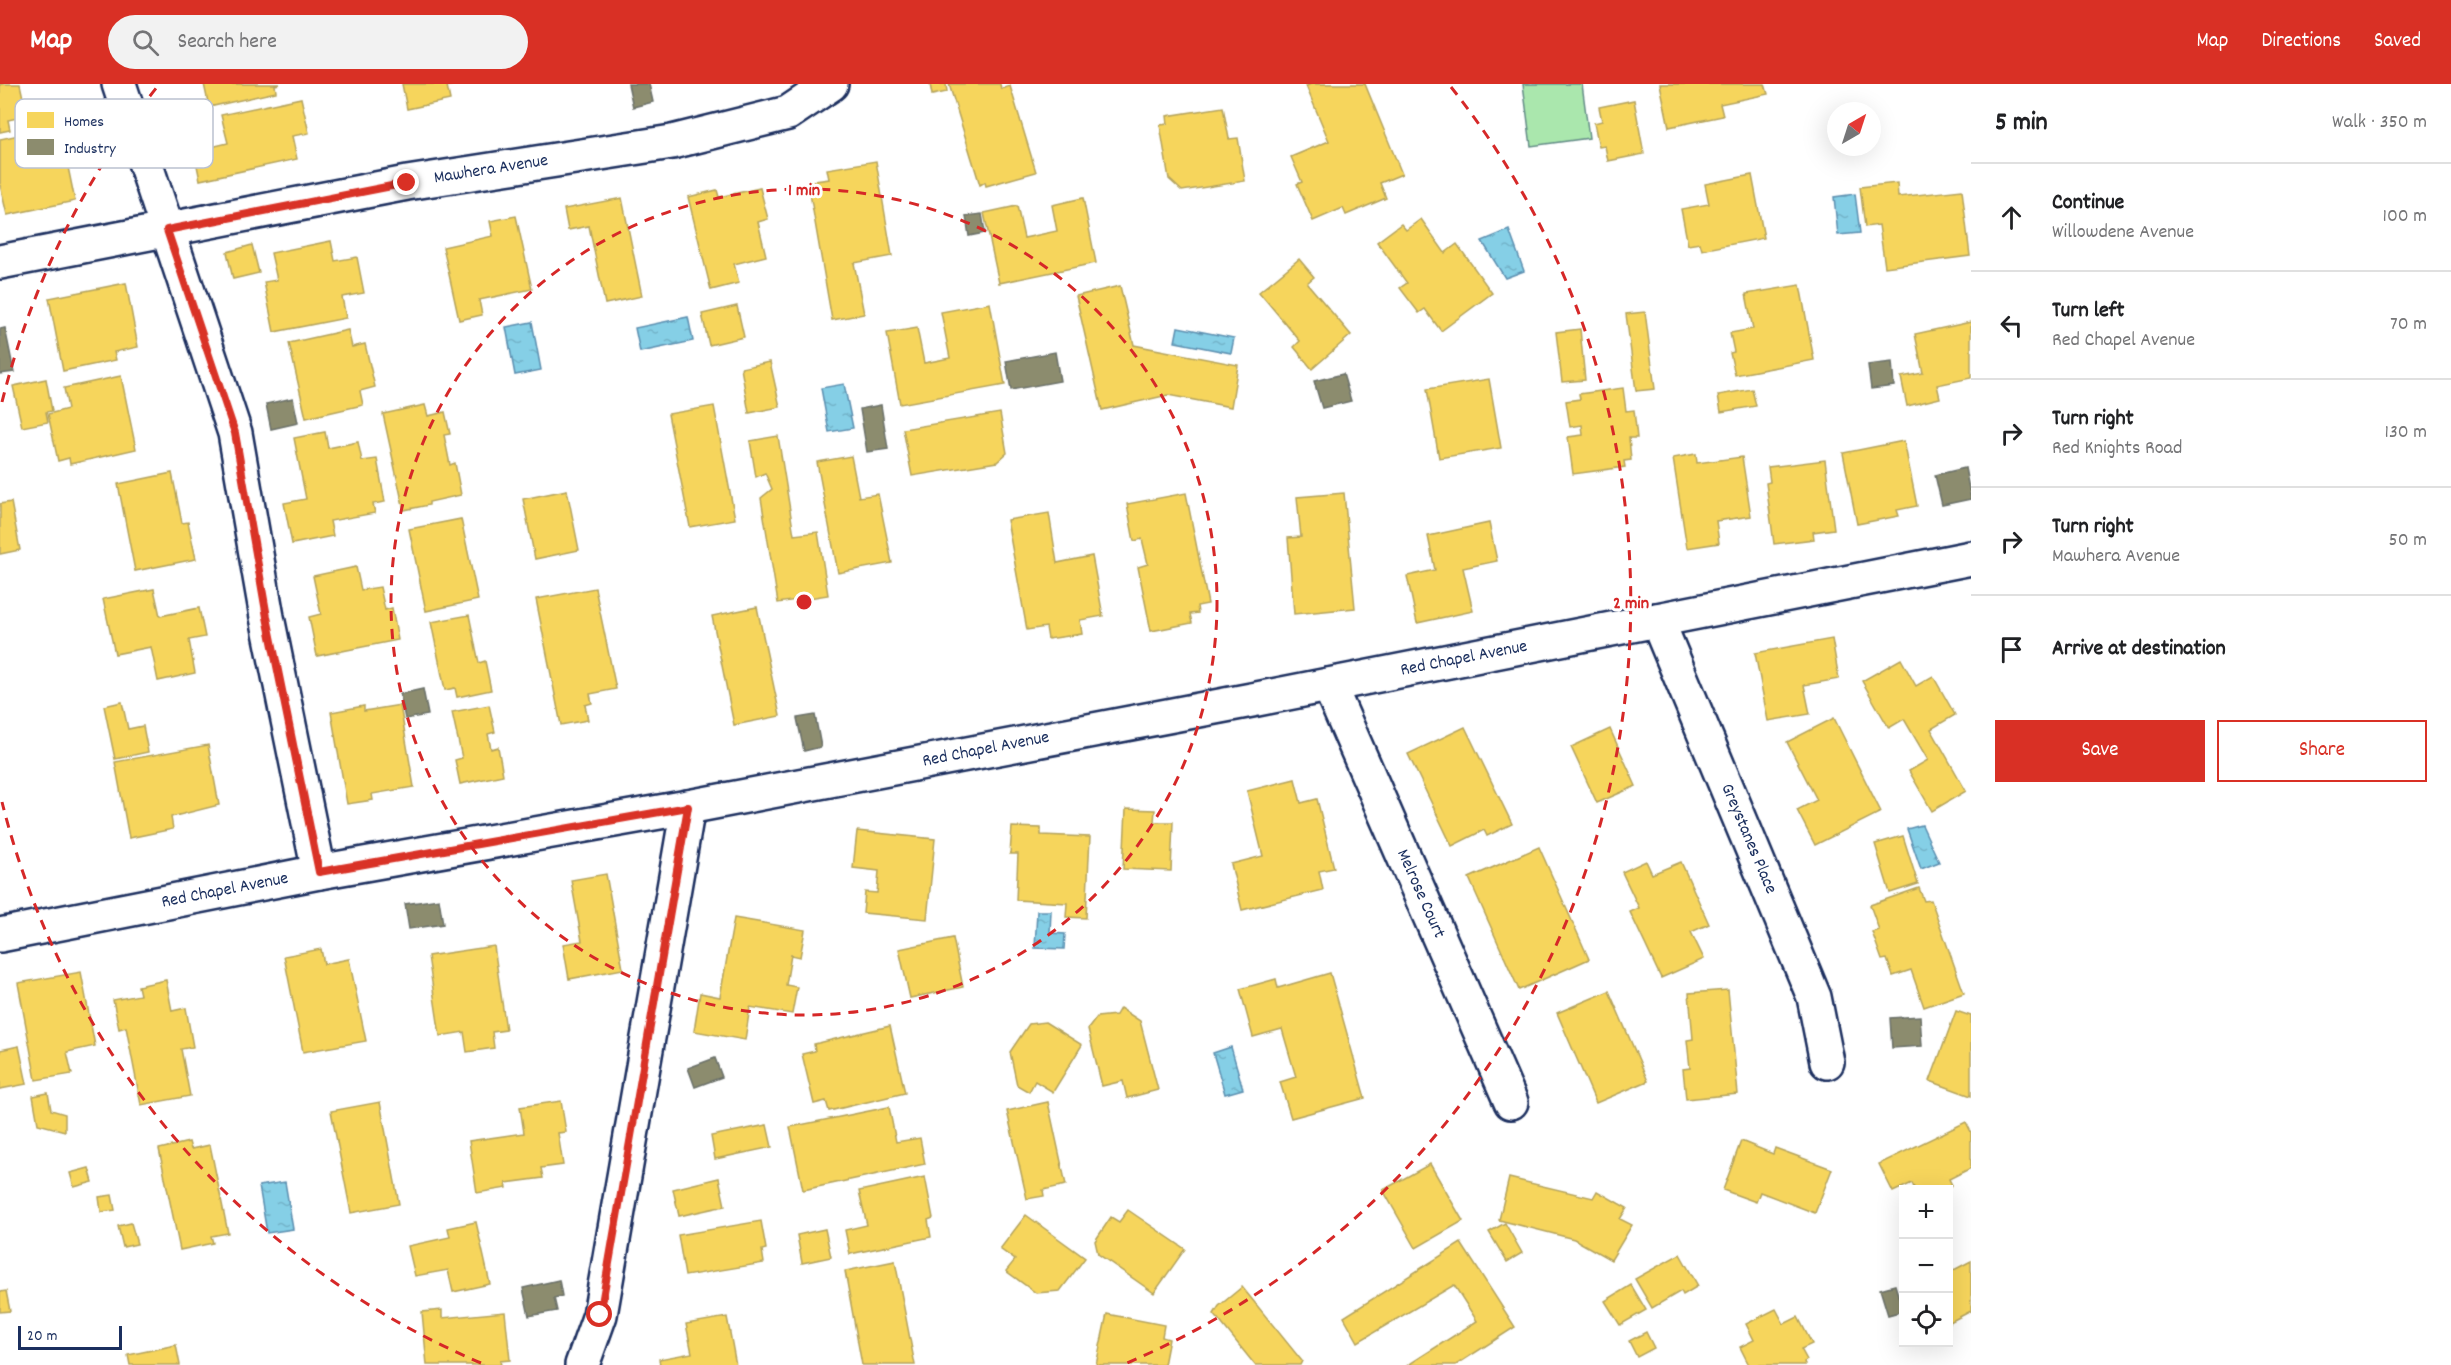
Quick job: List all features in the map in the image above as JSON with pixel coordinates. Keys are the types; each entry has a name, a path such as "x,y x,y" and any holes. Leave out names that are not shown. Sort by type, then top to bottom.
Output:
{"street":[{"path":"119,84 124,99"},
{"name":"Mawhera Avenue","path":"0,262 407,183 672,142 788,113 831,84"},
{"path":"147,168 235,433 267,617 319,872"},
{"name":"Red Chapel Avenue","path":"0,935 319,872 688,807 1329,685 1971,558"},
{"name":"Greystanes Place","path":"1657,620 1814,997 1827,1062"},
{"name":"Melrose Court","path":"1329,685 1511,1102"},
{"path":"582,1365 600,1315 688,807"}],"green space":[{"path":"1523,84 1582,84 1589,138 1531,146"}],"water":[{"path":"1855,194 1860,233 1838,235 1834,197"},
{"path":"1509,230 1524,271 1505,278 1482,241"},
{"path":"688,317 693,341 640,352 635,328"},
{"path":"532,322 541,370 515,375 506,327"},
{"path":"1178,327 1234,338 1231,353 1175,342"},
{"path":"844,384 853,428 829,432 821,388"},
{"path":"1922,825 1939,862 1921,869 1907,829"},
{"path":"1037,911 1051,911 1050,933 1065,934 1064,949 1035,948"},
{"path":"1231,1047 1243,1089 1225,1094 1213,1053"},
{"path":"285,1182 293,1229 267,1233 259,1186"}],"building: Homes":[{"path":"0,84 20,84 23,99 15,99 15,119 8,120 10,130 0,132"},
{"path":"204,84 280,84 275,85 276,92 213,106 213,99 207,99"},
{"path":"402,84 454,85 447,86 450,100 407,109"},
{"path":"930,84 946,84 947,92 932,95"},
{"path":"949,84 1000,84 1001,89 1010,86 1036,172 986,186 985,182 980,185"},
{"path":"1311,84 1365,84 1402,174 1380,183 1386,198 1346,215 1343,208 1313,221 1297,184 1302,182 1291,157 1329,141 1306,86"},
{"path":"1660,84 1765,84 1768,94 1720,104 1723,116 1669,127"},
{"path":"301,98 309,133 292,136 297,159 200,180 198,168 213,168 213,147 228,143 221,115"},
{"path":"1634,100 1644,154 1608,161 1605,146 1599,147 1594,123 1602,121 1599,107"},
{"path":"1223,107 1229,139 1238,138 1245,181 1182,191 1169,179 1160,125 1168,124 1167,116"},
{"path":"15,136 15,168 68,168 75,201 7,215 0,185 0,139"},
{"path":"876,161 892,256 854,263 864,314 832,320 808,182 829,179 827,169"},
{"path":"1752,175 1764,238 1702,250 1700,243 1688,245 1681,209 1709,204 1705,184"},
{"path":"1897,183 1898,197 1962,190 1970,256 1885,267 1879,225 1865,227 1860,187"},
{"path":"760,188 768,219 758,222 766,256 734,264 739,283 711,290 688,197 717,190 719,197"},
{"path":"622,198 642,296 605,304 589,226 568,230 564,209"},
{"path":"1083,198 1096,263 999,283 984,213 1017,206 1024,238 1057,231 1052,205"},
{"path":"516,216 532,289 479,300 482,315 459,320 443,247 493,236 490,221"},
{"path":"1421,219 1445,253 1457,244 1492,293 1441,331 1425,309 1419,313 1400,288 1407,283 1377,242 1401,224 1406,230"},
{"path":"331,241 335,261 357,257 364,293 342,297 346,318 274,332 264,282 277,280 271,253"},
{"path":"252,245 259,273 233,279 227,252"},
{"path":"1299,259 1314,277 1307,283 1351,335 1312,369 1294,347 1300,341 1259,292"},
{"path":"126,283 138,347 114,352 116,360 63,371 49,298"},
{"path":"1800,285 1814,360 1735,375 1730,353 1734,352 1730,333 1753,329 1746,294"},
{"path":"1120,286 1134,345 1238,365 1231,407 1168,395 1102,410 1076,296"},
{"path":"990,303 1005,385 900,404 887,333 917,328 924,363 950,358 941,312"},
{"path":"737,306 744,337 709,345 702,314"},
{"path":"1645,312 1655,389 1636,391 1626,314"},
{"path":"1971,322 1971,378 1937,385 1940,398 1907,406 1901,377 1923,373 1915,334"},
{"path":"1580,329 1585,380 1562,382 1556,332"},
{"path":"348,330 352,347 365,344 375,387 360,391 363,405 306,418 289,343"},
{"path":"770,362 780,407 749,413 741,368"},
{"path":"121,376 136,449 70,464 69,458 58,461 48,414 68,409 64,388"},
{"path":"46,379 52,411 46,412 48,422 22,427 13,386"},
{"path":"1489,379 1501,448 1439,458 1427,389"},
{"path":"1623,388 1626,411 1634,410 1637,438 1629,438 1631,460 1624,461 1625,467 1573,474 1568,437 1583,435 1582,425 1570,427 1566,401 1580,399 1579,394"},
{"path":"1752,389 1756,406 1721,412 1718,395"},
{"path":"425,405 428,416 445,412 450,434 444,435 450,465 455,463 461,495 404,510 383,414"},
{"path":"714,406 735,519 690,527 668,414"},
{"path":"1000,413 1007,453 997,462 912,476 903,429"},
{"path":"325,432 328,448 358,442 362,461 377,459 385,502 373,504 375,513 330,521 333,536 292,544 284,503 306,499 294,438"},
{"path":"778,436 794,535 818,532 828,595 778,603 761,498 772,489 765,473 756,477 750,441"},
{"path":"1904,441 1917,506 1897,510 1899,516 1857,524 1843,453"},
{"path":"1696,454 1697,463 1742,457 1751,516 1716,521 1719,543 1687,548 1673,458"},
{"path":"851,456 859,497 878,494 892,563 838,573 817,462"},
{"path":"1825,460 1834,529 1813,532 1814,539 1774,544 1766,483 1770,482 1768,467"},
{"path":"172,473 182,523 188,522 196,559 135,571 118,484"},
{"path":"567,490 579,550 535,559 523,499"},
{"path":"1186,493 1208,604 1197,606 1198,613 1190,614 1192,623 1151,631 1138,567 1148,564 1142,539 1134,541 1127,504"},
{"path":"1344,493 1355,608 1294,614 1288,538 1301,537 1297,497"},
{"path":"11,502 20,550 0,554 0,504"},
{"path":"1049,513 1057,563 1092,556 1103,616 1080,620 1082,634 1048,639 1046,627 1027,630 1007,520"},
{"path":"461,519 478,600 426,611 409,529"},
{"path":"1489,523 1497,561 1463,568 1473,611 1417,623 1407,576 1435,570 1428,536"},
{"path":"356,567 361,590 380,587 385,610 392,608 398,640 317,656 309,617 321,614 313,576"},
{"path":"595,588 616,689 590,694 592,703 585,705 588,720 561,725 536,599"},
{"path":"154,589 160,616 199,608 205,637 189,640 195,673 158,681 151,647 115,654 103,599"},
{"path":"757,607 780,716 734,725 712,616"},
{"path":"469,615 479,663 485,661 491,690 457,697 455,688 445,690 431,622"},
{"path":"1832,639 1839,679 1804,685 1810,714 1768,721 1755,653"},
{"path":"1901,659 1916,686 1933,676 1955,715 1931,729 1966,791 1932,811 1909,771 1928,760 1904,719 1889,728 1862,681"},
{"path":"122,702 128,729 143,726 148,752 115,759 104,706"},
{"path":"400,705 414,787 372,794 373,800 347,804 331,712 364,706 364,711"},
{"path":"489,705 495,732 488,734 491,749 498,747 503,775 460,784 455,760 462,758 452,712"},
{"path":"1834,718 1881,812 1815,845 1797,810 1817,800 1787,742"},
{"path":"1465,727 1512,824 1487,836 1484,830 1452,846 1408,754"},
{"path":"1610,729 1636,786 1597,803 1571,747"},
{"path":"208,745 219,805 171,817 173,829 129,838 115,762"},
{"path":"1295,779 1301,803 1317,799 1334,868 1319,871 1323,890 1242,910 1231,864 1263,856 1247,791"},
{"path":"1126,809 1155,810 1154,822 1173,822 1171,871 1123,869"},
{"path":"1012,827 1041,828 1041,835 1090,837 1086,918 1066,917 1067,903 1016,900 1018,854 1010,854"},
{"path":"857,831 935,839 927,919 863,913 865,892 877,893 879,871 853,868"},
{"path":"1903,836 1918,884 1890,893 1875,844"},
{"path":"1539,847 1589,959 1519,990 1469,878"},
{"path":"1646,861 1652,874 1681,862 1709,924 1691,932 1704,959 1661,978 1630,912 1639,908 1622,872"},
{"path":"606,874 623,969 569,979 563,944 582,941 571,880"},
{"path":"1919,888 1924,901 1931,900 1964,993 1924,1007 1911,970 1893,976 1887,959 1882,960 1872,932 1879,930 1870,905"},
{"path":"734,918 805,930 800,957 791,955 786,985 797,987 792,1014 750,1007 745,1040 694,1031 700,993 720,997"},
{"path":"953,938 963,987 910,998 899,949"},
{"path":"494,946 506,1030 492,1032 494,1048 467,1052 464,1032 440,1036 428,956"},
{"path":"321,949 324,964 349,959 366,1041 303,1052 284,956"},
{"path":"81,972 95,1046 67,1052 72,1074 36,1080 18,983"},
{"path":"1330,973 1365,1098 1291,1118 1280,1082 1296,1077 1282,1029 1253,1037 1240,989 1276,979 1278,988"},
{"path":"166,980 172,1011 186,1008 193,1047 181,1049 190,1096 141,1105 126,1027 119,1029 113,1000 140,995 138,986"},
{"path":"1728,990 1738,1094 1686,1099 1683,1069 1690,1068 1687,1040 1693,1039 1689,993"},
{"path":"1609,991 1648,1081 1596,1103 1557,1013"},
{"path":"1120,1008 1140,1021 1158,1090 1127,1098 1123,1081 1102,1086 1088,1029 1097,1017 1116,1015"},
{"path":"1956,1011 1971,1016 1971,1096 1930,1081"},
{"path":"1045,1022 1082,1045 1053,1092 1035,1081 1029,1092 1017,1085 1010,1052 1029,1024"},
{"path":"890,1026 905,1093 829,1111 826,1101 814,1104 802,1054 815,1051 814,1044"},
{"path":"19,1046 27,1084 0,1089 0,1050"},
{"path":"48,1093 51,1110 65,1114 65,1131 38,1124 33,1096"},
{"path":"561,1101 566,1132 558,1133 563,1165 541,1168 543,1178 506,1183 507,1188 477,1193 469,1141 524,1133 520,1107"},
{"path":"380,1102 399,1204 351,1213 331,1111"},
{"path":"1048,1102 1066,1185 1043,1190 1044,1196 1027,1199 1007,1111"},
{"path":"889,1107 896,1142 920,1138 925,1164 803,1190 790,1127"},
{"path":"1966,1122 1971,1132 1971,1168 1949,1179 1952,1185 1913,1185 1912,1183 1899,1185 1899,1189 1893,1192 1879,1164"},
{"path":"767,1125 772,1147 715,1159 711,1136"},
{"path":"1741,1141 1773,1154 1775,1148 1832,1169 1815,1213 1760,1192 1756,1202 1723,1190"},
{"path":"189,1142 191,1149 210,1145 228,1233 211,1236 213,1243 180,1250 159,1149"},
{"path":"1430,1164 1463,1221 1416,1248 1383,1190"},
{"path":"89,1168 93,1182 74,1187 70,1173"},
{"path":"925,1177 933,1218 928,1220 931,1237 850,1254 845,1230 867,1225 859,1191"},
{"path":"719,1178 725,1206 679,1216 673,1189"},
{"path":"1509,1178 1593,1198 1597,1191 1627,1208 1620,1219 1632,1225 1611,1260 1574,1239 1499,1220"},
{"path":"112,1195 115,1210 101,1212 99,1197"},
{"path":"1128,1210 1185,1249 1154,1293 1098,1254 1095,1241 1111,1217 1119,1222"},
{"path":"1026,1215 1085,1258 1060,1291 1036,1293 1006,1271 1015,1260 1000,1249"},
{"path":"761,1221 766,1249 762,1250 764,1263 685,1276 678,1235"},
{"path":"476,1222 490,1284 453,1292 448,1270 415,1276 408,1246 450,1237 448,1228"},
{"path":"131,1223 137,1244 123,1247 118,1226"},
{"path":"1505,1223 1522,1253 1507,1262 1489,1232"},
{"path":"825,1229 831,1257 802,1263 797,1235"},
{"path":"1461,1243 1515,1327 1456,1365 1408,1365 1477,1321 1454,1285 1358,1342 1344,1317"},
{"path":"1680,1254 1698,1286 1683,1295 1681,1291 1652,1308 1635,1279"},
{"path":"895,1261 915,1365 862,1365 845,1271"},
{"path":"1971,1261 1971,1311 1953,1320 1953,1293 1953,1270"},
{"path":"1631,1285 1646,1310 1620,1325 1605,1301"},
{"path":"1242,1287 1302,1361 1300,1365 1255,1365 1214,1314 1219,1306"},
{"path":"6,1291 10,1311 0,1312 0,1292"},
{"path":"1776,1309 1784,1324 1798,1317 1812,1344 1801,1349 1807,1360 1804,1362 1805,1365 1749,1365 1740,1347 1754,1340 1746,1324"},
{"path":"442,1310 442,1318 505,1312 510,1360 500,1361 501,1365 427,1365 422,1312"},
{"path":"1107,1314 1164,1325 1162,1337 1169,1339 1164,1365 1096,1365"},
{"path":"727,1317 736,1365 660,1365 659,1359 692,1353 686,1324"},
{"path":"1646,1332 1654,1348 1637,1357 1629,1341"},
{"path":"176,1345 180,1365 130,1365 128,1355"}],"building: Industry":[{"path":"628,84 649,84 653,102 633,107"},
{"path":"982,214 985,233 969,236 966,216"},
{"path":"5,328 14,372 0,374 0,329"},
{"path":"1055,352 1060,381 1011,390 1006,361"},
{"path":"1892,362 1894,386 1871,389 1868,365"},
{"path":"1343,374 1351,401 1322,408 1314,381"},
{"path":"293,398 298,423 271,429 266,404"},
{"path":"881,405 888,449 867,452 860,409"},
{"path":"1965,468 1971,499 1942,505 1935,475"},
{"path":"423,689 428,715 405,719 400,694"},
{"path":"815,715 821,747 804,751 797,718"},
{"path":"439,899 443,924 409,929 405,904"},
{"path":"1920,1016 1922,1046 1892,1048 1890,1018"},
{"path":"715,1058 722,1077 695,1087 688,1068"},
{"path":"559,1280 562,1296 554,1298 557,1311 529,1316 523,1288"},
{"path":"1895,1285 1899,1298 1899,1312 1888,1315 1880,1289"}],"route":[{"path":"407,183 167,230 235,433 267,617 319,872 688,807 600,1315"}]}
